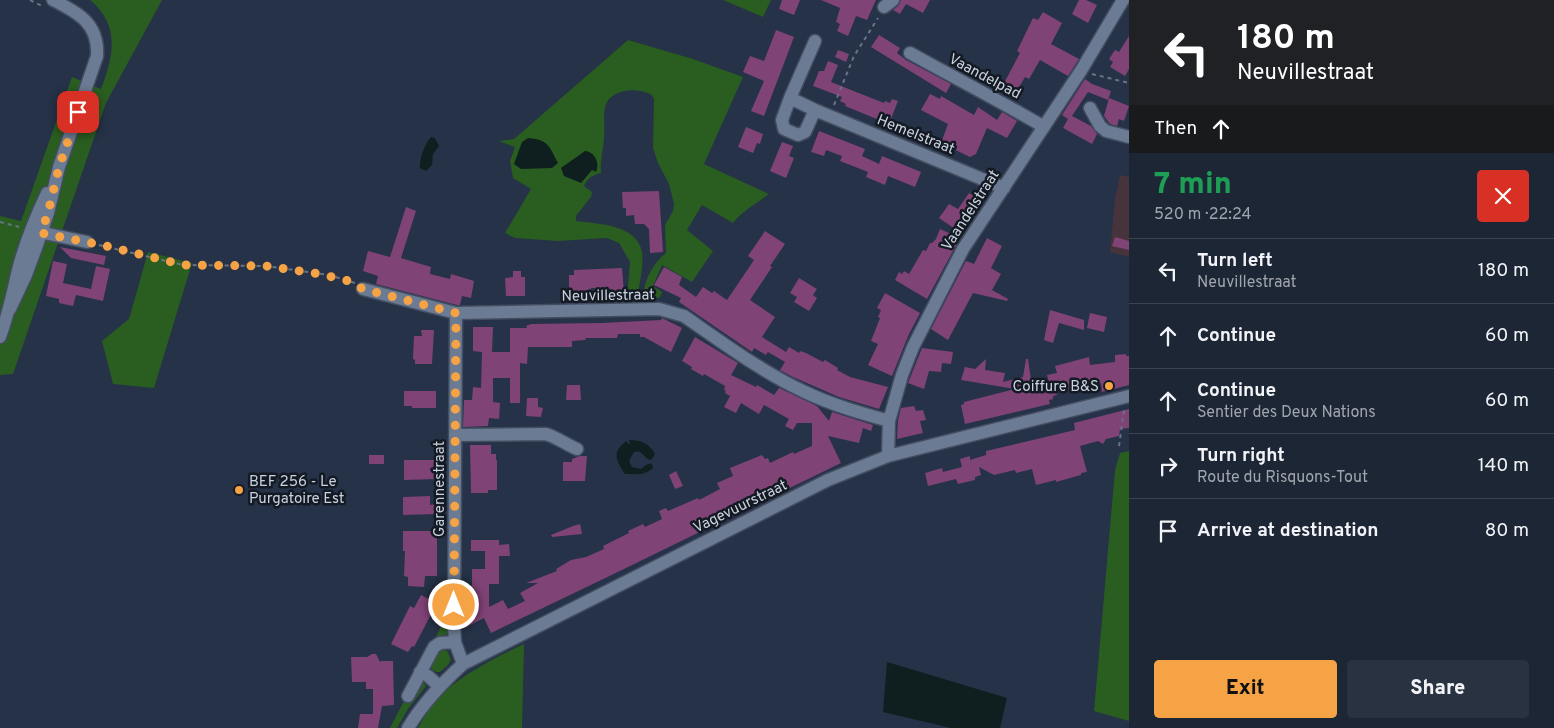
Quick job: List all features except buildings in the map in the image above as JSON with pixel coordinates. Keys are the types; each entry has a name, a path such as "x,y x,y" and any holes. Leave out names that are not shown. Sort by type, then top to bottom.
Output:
{"street":[{"name":"Vaandelstraat","path":"888,456 889,421 902,374 913,347 963,249 1082,69 1123,0"},
{"path":"0,338 10,309 26,275 36,232 48,213 59,167 92,75 97,48 94,32 86,21 75,11 49,4"},
{"path":"815,41 782,120 784,129 798,135 805,132 816,110"},
{"name":"Vaandelpad","path":"910,53 1044,127"},
{"name":"Hemelstraat","path":"790,98 1004,188"},
{"path":"1090,108 1100,126 1106,131 1129,137"},
{"path":"36,232 86,242"},
{"name":"Neuvillestraat","path":"363,289 456,313 660,309 673,312 684,316 771,374 806,393 889,421"},
{"name":"Garennestraat","path":"456,313 455,642 463,664"},
{"name":"Vagevuurstraat","path":"408,728 421,707 439,686 463,664 828,480 888,456 1126,397"},
{"path":"455,435 552,435 561,443 577,449"},
{"path":"408,696 434,647 440,643 455,642"},
{"path":"420,672 428,676 439,686"}],"path":[{"path":"30,0 49,4"},
{"path":"830,116 854,56 889,4"},
{"path":"1082,69 1088,73 1129,83"},
{"path":"0,222 36,232"},
{"path":"86,242 184,265 266,266 329,275 349,281 363,289"},
{"path":"1119,446 1126,397"}],"shaded area":[{"path":"431,137 435,138 439,146 433,154 432,165 426,171 420,168 420,161"},
{"path":"528,138 540,140 548,145 558,163 552,168 521,169 514,164 522,142"},
{"path":"585,151 592,153 596,158 596,172 592,170 581,183 564,176 561,168"},
{"path":"1120,175 1129,177 1129,257 1110,252 1115,199"},
{"path":"629,440 644,443 653,450 655,454 652,459 649,460 641,453 634,452 629,461 632,467 641,469 652,464 653,468 650,471 640,474 625,474 618,461 617,453 618,449 627,441 630,444"},
{"path":"887,662 1007,698 1000,728 951,728 883,712"}],"green space":[{"path":"90,0 162,0 106,103 13,374 0,375 0,216 21,221 72,77 101,89 109,64 112,41 106,20 100,10"},
{"path":"723,0 771,0 763,17"},
{"path":"628,40 693,59 743,77 704,164 769,194 745,211 733,223 702,205 687,230 713,251 692,282 662,265 653,286 662,292 660,297 648,302 644,300 644,287 649,274 666,253 665,225 673,211 674,204 669,184 658,163 653,148 654,99 652,95 646,92 625,91 612,96 608,101 604,111 601,173 591,177 585,183 584,186 592,192 591,197 576,216 576,221 615,227 625,231 639,243 642,252 642,264 637,299 627,298 630,262 619,243 607,238 558,241 515,238 505,233 531,189 513,178 510,161 515,147 499,141 514,139"},
{"path":"148,252 192,263 154,388 113,384 102,341 129,319"},
{"path":"1129,451 1129,721 1094,711 1115,470 1120,453"},
{"path":"444,620 451,623 448,633 440,639 436,637"},
{"path":"524,644 522,728 418,728 432,704 453,685 487,663"},
{"path":"440,650 448,652 451,660 440,672 435,672 432,670 431,663 434,656"},
{"path":"422,682 426,686 408,709 397,728 390,728 405,699"}],"place":[{"name":"Coiffure B&S","path":"1109,386"},
{"name":"BEF 256 - Le Purgatoire Est","path":"239,490"}],"route":[{"path":"78,112 59,167 41,233 106,246 184,265 266,266 329,275 359,285 363,289 456,313 454,605"}]}
